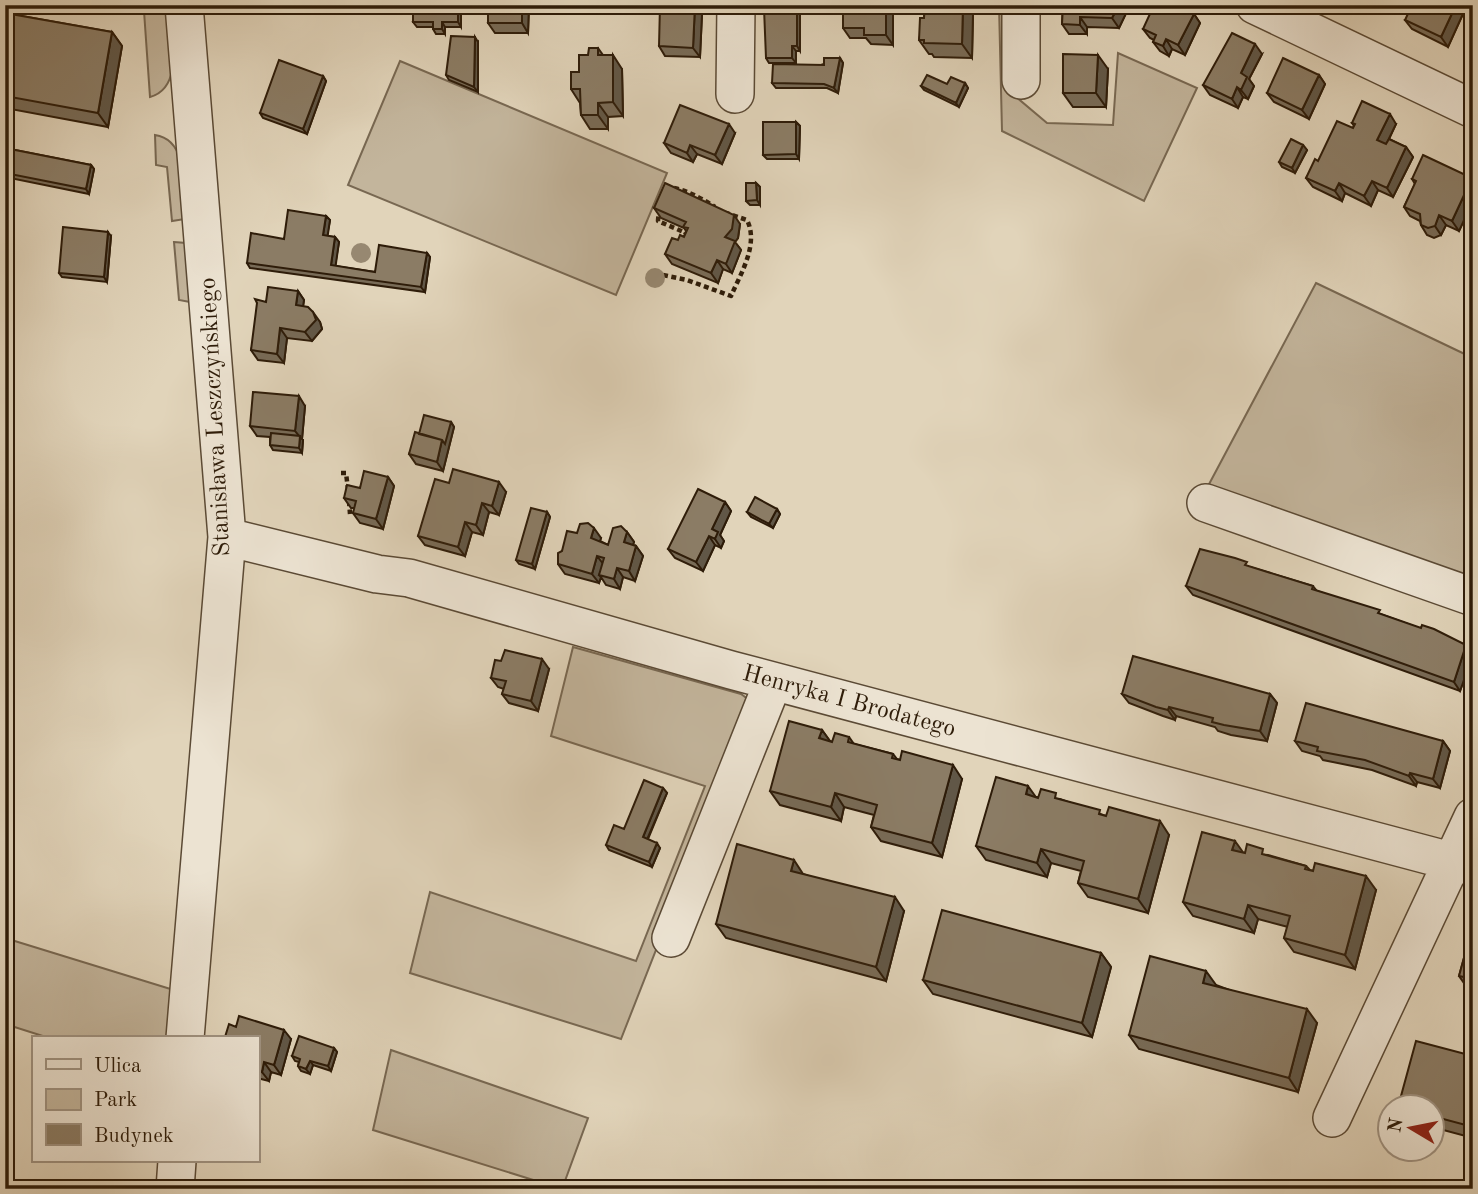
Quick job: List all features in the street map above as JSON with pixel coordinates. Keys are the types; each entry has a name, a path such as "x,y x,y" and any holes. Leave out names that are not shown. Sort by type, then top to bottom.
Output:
{"street":[{"name":"Stanisława Leszczyńskiego","path":"184,5 227,537 185,1036"},
{"path":"735,94 736,5"},
{"path":"1021,5 1021,80"},
{"path":"1255,5 1473,109"},
{"path":"1206,503 1473,597"},
{"name":"Henryka I Brodatego","path":"227,537 377,574 409,578 773,682 1463,864"},
{"path":"671,938 773,682"},
{"path":"1332,1118 1463,864 1473,817"},
{"path":"175,1189 177,1162"}],"path":[{"path":"663,275 687,279 731,296 751,245 752,230 747,220 724,212 704,198 691,197 671,188"},
{"path":"663,198 658,221 686,233 684,239 690,241"},
{"path":"341,473 346,473 350,514"},
{"path":"349,499 357,489"}],"green space":[{"path":"999,5 1009,5 1015,96 1047,123 1113,125 1118,53 1197,88 1144,201 1002,131"},
{"path":"169,9 173,47 172,72 161,91 150,97 144,11"},
{"path":"400,61 667,173 616,295 348,185"},
{"path":"155,135 174,146 179,157 184,182 185,219 172,221 167,167 156,165"},
{"path":"174,242 186,243 190,302 179,300"},
{"path":"1316,283 1473,358 1473,583 1207,488"},
{"path":"573,647 741,694 753,703 621,1039 410,973 430,892 636,961 705,786 551,736"},
{"path":"5,938 177,991 174,1036 43,1036 5,1024"},
{"path":"391,1050 588,1118 562,1189 373,1130"}],"building":[{"path":"413,5 458,5 458,22 442,22 442,29 433,29 433,22 413,22"},
{"path":"488,5 522,5 522,23 488,23"},
{"path":"660,5 695,5 693,48 659,46"},
{"path":"843,5 886,5 886,35 864,35 864,28 843,28"},
{"path":"925,5 963,5 962,44 924,43 924,40 919,40 920,18 924,18"},
{"path":"1063,5 1119,5 1112,18 1080,17 1080,25 1062,24"},
{"path":"1154,5 1176,5 1194,14 1178,45 1166,39 1163,46 1153,42 1156,35 1143,29"},
{"path":"1412,5 1456,5 1441,37 1405,20"},
{"path":"764,8 797,9 797,46 792,46 792,58 766,58"},
{"path":"5,13 112,32 98,113 5,96"},
{"path":"1232,33 1255,44 1241,73 1247,77 1241,90 1237,87 1232,99 1203,85"},
{"path":"451,36 475,37 474,87 446,75"},
{"path":"589,48 598,48 598,55 613,55 613,102 598,103 598,115 581,115 580,89 571,89 571,72 579,72 579,55 588,55"},
{"path":"1063,54 1098,55 1096,93 1063,93"},
{"path":"824,58 840,58 834,88 824,84 772,83 773,64 824,65"},
{"path":"1283,58 1319,75 1302,110 1267,93"},
{"path":"279,60 323,76 303,129 260,113"},
{"path":"927,75 947,84 951,77 965,83 956,103 921,86"},
{"path":"1362,101 1390,114 1377,140 1386,144 1389,139 1406,147 1387,188 1372,181 1364,196 1339,183 1335,191 1306,178 1315,159 1318,161 1337,121 1353,128 1355,124 1352,123"},
{"path":"680,105 729,124 715,155 690,145 687,153 664,143"},
{"path":"763,122 796,122 796,154 763,155"},
{"path":"1291,139 1303,145 1292,168 1279,162"},
{"path":"5,148 91,165 86,189 5,173"},
{"path":"1423,155 1472,178 1452,221 1439,215 1435,226 1428,228 1421,225 1420,214 1404,207 1416,181 1412,179"},
{"path":"665,183 734,215 732,229 725,237 735,241 726,264 717,260 711,273 665,254 672,238 678,240 680,235 684,237 688,228 683,227 686,222 654,208"},
{"path":"746,183 756,183 757,200 746,201"},
{"path":"288,210 326,216 323,235 335,237 331,265 375,272 379,245 427,253 421,287 247,263 251,233 284,239"},
{"path":"63,227 108,232 104,277 59,273"},
{"path":"268,287 298,291 296,305 308,307 316,320 305,332 280,328 277,354 251,350 257,303 255,299 266,302"},
{"path":"253,392 299,396 295,431 250,426"},
{"path":"424,415 451,422 445,444 442,440 419,434"},
{"path":"415,432 442,440 437,462 409,454"},
{"path":"271,433 300,436 299,448 270,445"},
{"path":"453,469 499,482 492,506 482,503 476,525 465,522 458,547 418,536 435,479 449,483"},
{"path":"364,471 388,477 376,519 353,513 356,501 344,498 347,485 360,488"},
{"path":"698,489 725,502 712,529 718,532 715,539 709,536 696,562 668,549"},
{"path":"755,497 777,509 769,524 747,512"},
{"path":"531,508 547,512 532,564 516,560"},
{"path":"588,523 594,528 591,538 608,545 613,528 621,526 627,532 624,542 636,546 629,571 617,568 614,579 599,575 604,558 597,556 592,574 558,564 558,553 562,551 567,531 577,533 580,524"},
{"path":"1200,549 1247,562 1245,565 1313,586 1312,589 1380,610 1378,613 1421,628 1422,625 1434,629 1466,645 1454,682 1186,586"},
{"path":"505,650 542,659 531,701 502,694 506,681 491,678 495,660 501,661"},
{"path":"1133,656 1270,694 1260,731 1212,722 1213,718 1169,707 1168,710 1156,707 1122,694"},
{"path":"1306,703 1443,741 1433,779 1410,773 1409,776 1365,760 1317,751 1318,747 1295,741"},
{"path":"789,721 822,730 819,738 832,742 835,733 849,737 848,742 893,754 892,758 900,760 902,751 953,765 932,843 871,827 877,805 835,793 831,807 770,791"},
{"path":"996,777 1028,786 1026,794 1038,798 1041,789 1056,793 1055,798 1100,810 1099,814 1106,816 1109,807 1160,821 1138,899 1078,883 1084,861 1041,849 1037,863 976,846"},
{"path":"644,780 663,788 643,837 657,843 649,862 606,845 614,825 624,829"},
{"path":"1202,832 1235,841 1232,850 1245,853 1247,844 1263,849 1262,854 1306,866 1305,869 1313,871 1315,863 1366,876 1345,955 1284,938 1290,916 1248,905 1244,919 1183,902"},
{"path":"737,844 794,860 791,871 895,897 876,967 716,924"},
{"path":"942,910 1101,953 1082,1023 923,980"},
{"path":"1473,925 1473,979 1459,976"},
{"path":"1150,956 1206,971 1203,983 1307,1009 1289,1078 1129,1035"},
{"path":"239,1016 284,1030 274,1065 264,1062 262,1072 259,1071 259,1036 225,1036 229,1024 236,1027"},
{"path":"299,1036 334,1048 328,1066 310,1061 306,1069 298,1066 300,1059 292,1056"},
{"path":"1416,1041 1473,1056 1473,1127 1446,1120 1446,1092 1402,1092"}]}
